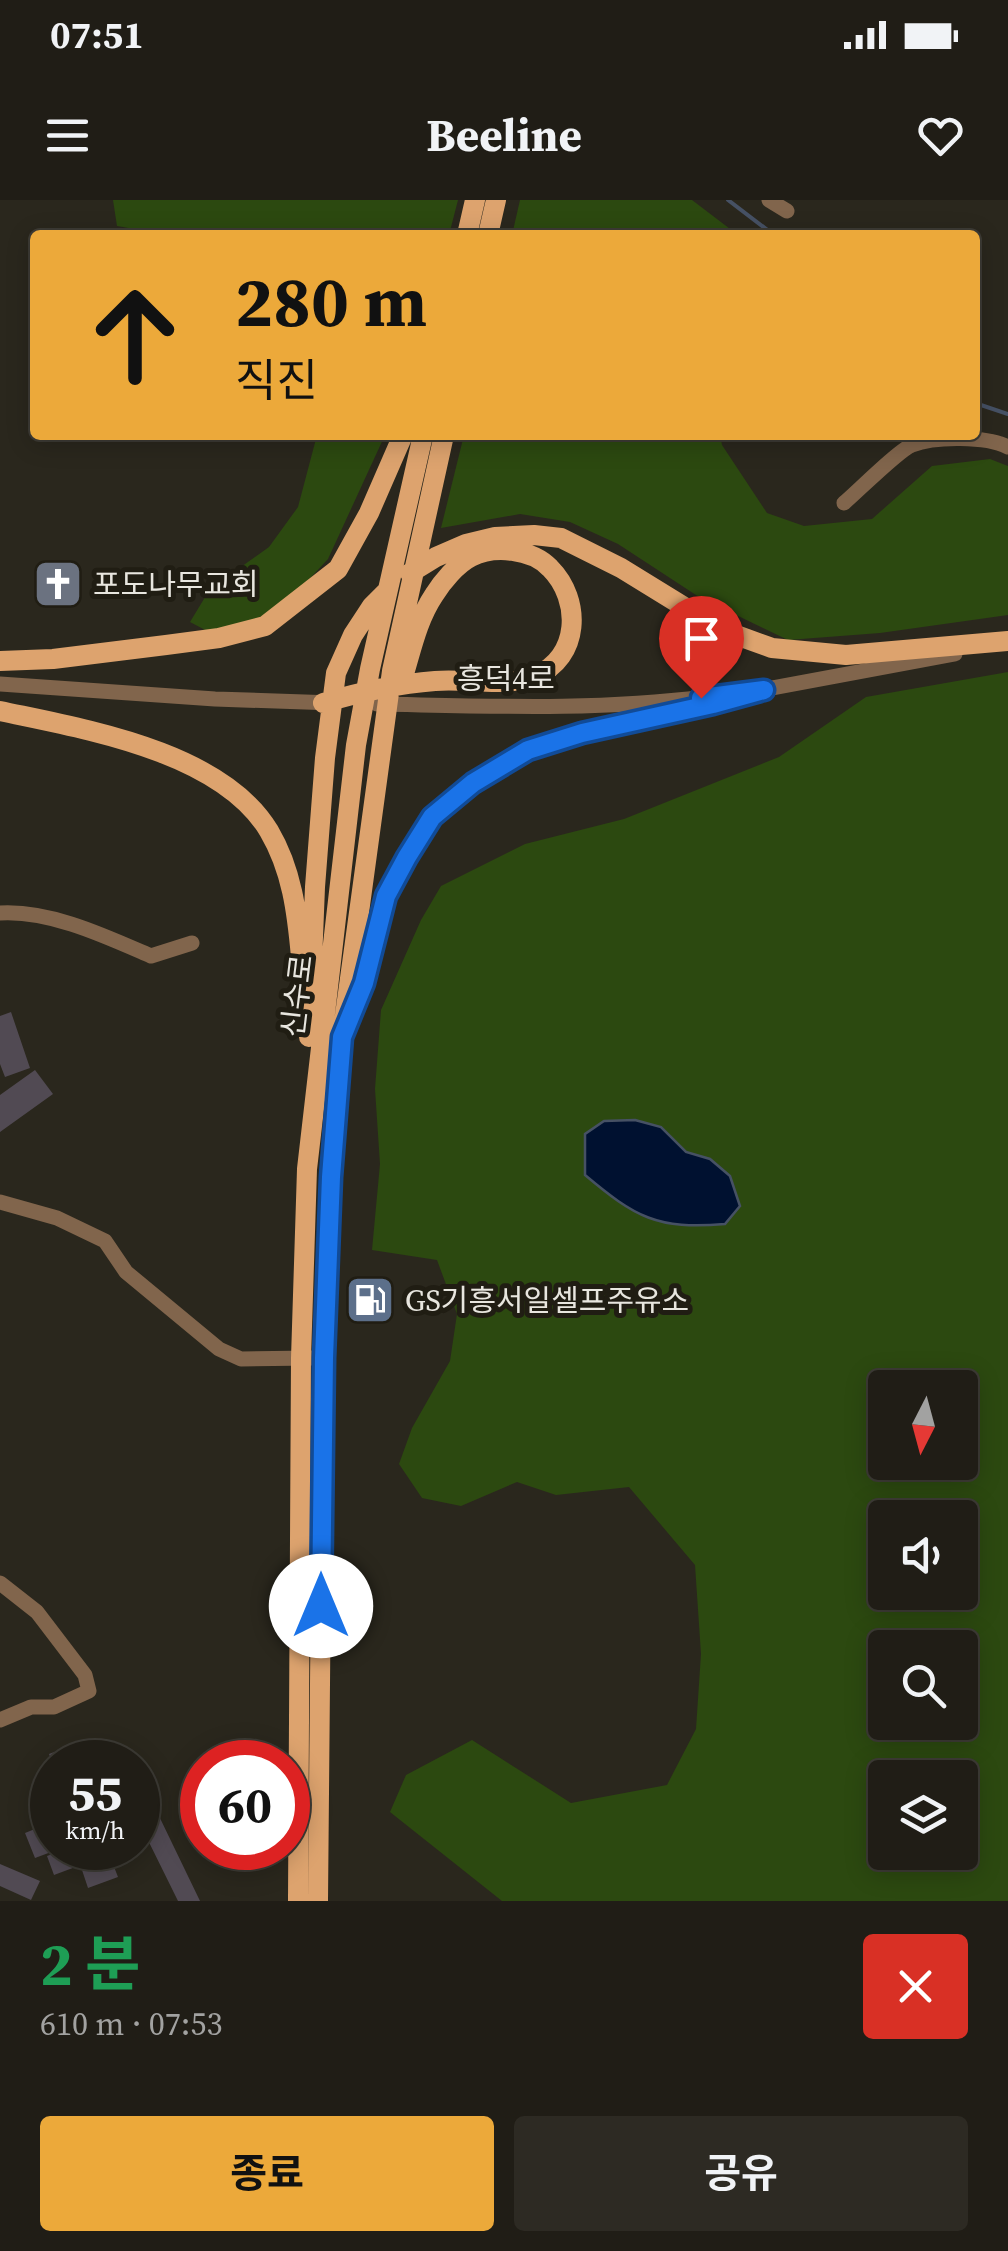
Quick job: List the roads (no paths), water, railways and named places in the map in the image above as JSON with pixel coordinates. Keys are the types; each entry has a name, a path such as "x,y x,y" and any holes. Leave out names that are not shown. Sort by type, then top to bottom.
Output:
{"main road":[{"path":"468,230 475,200"},
{"path":"489,230 496,200"},
{"path":"0,661 166,646 264,626 338,569 369,513 401,440"},
{"name":"신수로","path":"312,1570 331,1177 342,1037 422,440"},
{"name":"신수로","path":"312,1570 301,1358 307,1168 356,745 389,670 443,440"},
{"path":"307,1168 315,887 324,758 336,672 362,620 398,581 466,544 534,535 561,538 634,575 699,616 772,648 846,655 1008,642"},
{"path":"323,703 370,689 438,680 511,681 535,676 559,660 570,640 570,602 548,565 526,554 501,550 469,557 444,580 416,634 389,670"},
{"path":"342,1037 364,983 386,896 432,817 473,783 528,750 582,733 764,690"},
{"path":"0,712 108,736 183,760 221,782 259,817 269,830 292,885 309,1037"},
{"path":"298,1901 312,1570"},
{"path":"312,1570 318,1901"}],"street":[{"path":"770,200 787,211"},
{"path":"844,502 910,445 940,440"},
{"path":"980,440 1008,447"},
{"name":"흥덕4로","path":"0,684 323,703 669,702 764,690 1008,642"},
{"path":"0,913 34,916 88,929 150,956 192,944"},
{"path":"0,1202 57,1218 105,1241 126,1272 220,1349 241,1359 324,1358"},
{"path":"0,1584 37,1612 85,1675 89,1691 54,1707 31,1707 0,1720"}],"water":[{"path":"635,1120 661,1127 686,1152 710,1159 730,1176 740,1206 725,1224 681,1225 648,1218 585,1175 585,1134 604,1121"}],"waterway":[{"path":"728,200 767,230"},
{"path":"980,405 1008,414"}],"place":[{"name":"포도나무교회","path":"58,584"},
{"name":"GS기흥서일셀프주유소","path":"370,1300"}]}
